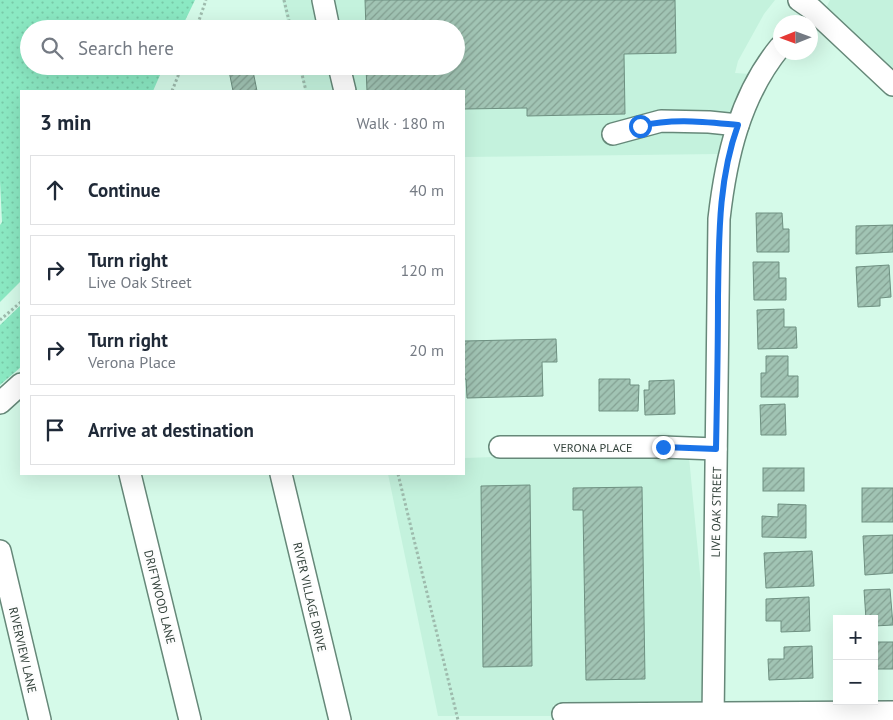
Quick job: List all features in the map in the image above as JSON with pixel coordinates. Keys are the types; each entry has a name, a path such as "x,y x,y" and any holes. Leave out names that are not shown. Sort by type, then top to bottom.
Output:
{"street":[{"path":"323,0 327,20"},
{"path":"808,8 893,85"},
{"name":"LIVE OAK STREET","path":"713,717 719,219 733,138 747,102 764,69 773,57"},
{"path":"341,75 345,90"},
{"path":"614,134 660,121 709,122 738,125"},
{"path":"0,403 20,385"},
{"name":"VERONA PLACE","path":"500,446 716,449"},
{"name":"DRIFTWOOD LANE","path":"130,475 190,720"},
{"name":"RIVER VILLAGE DRIVE","path":"281,475 340,720"},
{"name":"RIVERVIEW LANE","path":"0,551 40,720"},
{"path":"563,714 713,717 893,712"}],"path":[{"path":"199,20 206,0"},
{"path":"284,0 289,20"},
{"path":"172,90 178,75"},
{"path":"302,75 306,90"},
{"path":"0,320 20,303"},
{"path":"398,475 458,720"}],"shaded area":[{"path":"282,0 775,0 764,14 738,61 735,73 750,74 737,99 719,154 465,157 465,90 305,90 301,75 465,75 465,20 287,20"},
{"path":"830,0 893,0 893,72 826,8"},
{"path":"528,456 689,457 704,616 703,704 553,705 553,716 438,716 388,475 465,475 465,458"}],"green space":[{"path":"0,0 195,0 185,20 20,20 20,75 160,75 153,90 20,90 20,282 0,302 0,225 2,222 0,181"},
{"path":"20,306 20,368 0,385 0,325"}],"building":[{"path":"365,0 675,0 676,53 624,54 625,114 527,116 527,108 465,109 465,90 367,90 366,75 465,75 465,20 366,20"},
{"path":"230,75 254,75 257,90 233,90"},
{"path":"756,213 782,213 783,229 789,229 789,252 757,252"},
{"path":"893,225 893,252 856,254 856,226"},
{"path":"753,262 779,262 779,278 786,278 786,300 754,300"},
{"path":"889,265 891,297 880,298 880,306 858,307 856,267"},
{"path":"784,309 784,327 796,327 797,348 758,349 757,310"},
{"path":"556,339 557,362 542,362 543,396 467,398 465,341"},
{"path":"766,356 788,356 788,376 798,376 798,397 761,397 761,373 766,373"},
{"path":"599,379 630,379 630,385 639,385 638,411 599,411"},
{"path":"674,380 675,414 645,415 644,390 649,390 649,381"},
{"path":"785,404 786,435 761,435 760,405"},
{"path":"763,468 804,468 804,491 763,491"},
{"path":"530,485 532,666 483,667 481,486"},
{"path":"642,487 645,679 586,680 583,510 573,510 573,488"},
{"path":"862,488 893,488 893,522 862,522"},
{"path":"778,504 806,505 806,538 762,537 762,516 778,517"},
{"path":"893,535 893,573 865,575 863,536"},
{"path":"812,551 814,586 766,588 764,553"},
{"path":"890,589 893,625 878,626 878,615 866,615 864,590"},
{"path":"809,597 810,631 781,632 781,621 766,621 766,599"},
{"path":"878,642 893,642 893,669 878,669"},
{"path":"812,646 813,678 769,680 768,659 784,659 784,647"}],"route":[{"path":"640,126 660,121 709,122 738,125 733,138 719,219 716,449 663,447"}]}
